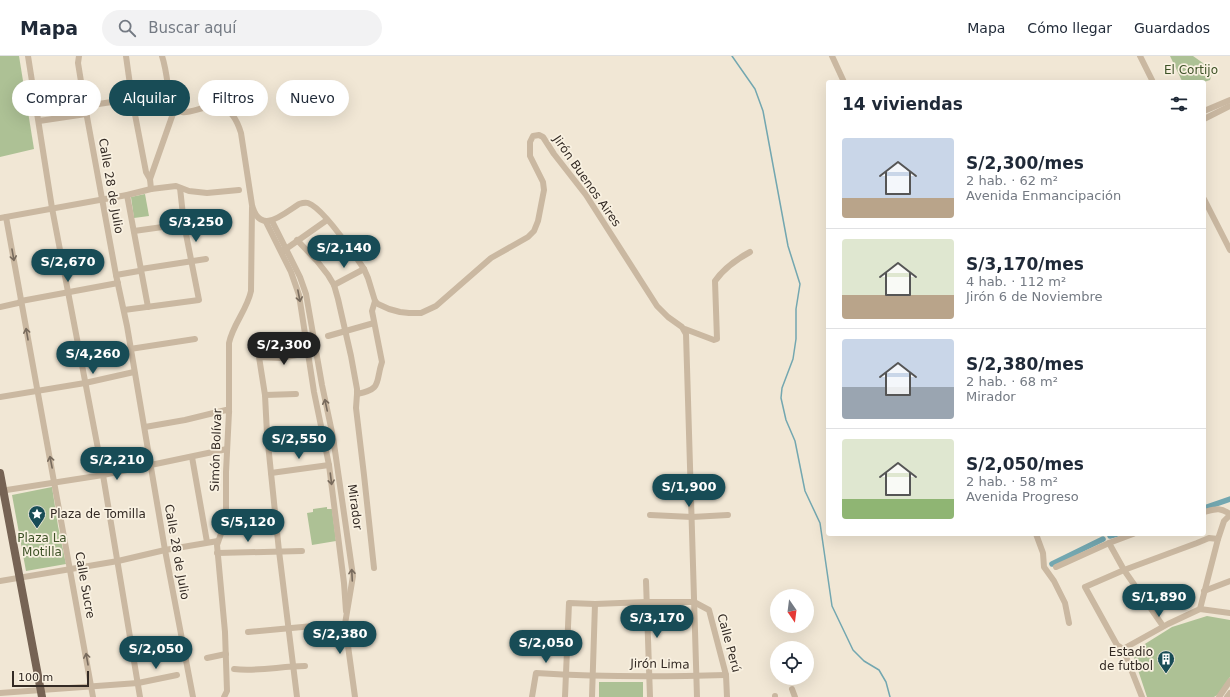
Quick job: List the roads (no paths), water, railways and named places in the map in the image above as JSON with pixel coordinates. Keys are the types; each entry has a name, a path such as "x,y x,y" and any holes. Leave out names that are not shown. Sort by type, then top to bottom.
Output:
{"main road":[{"path":"0,473 2,491 41,694"}],"street":[{"path":"28,56 52,208 103,474 140,697"},
{"name":"Calle 28 de Julio","path":"79,56 78,63 81,80"},
{"path":"126,56 129,80"},
{"path":"162,56 168,80"},
{"path":"832,56 843,80"},
{"path":"1140,56 1152,80"},
{"path":"1206,110 1230,100"},
{"path":"190,112 216,105 225,108 238,122 252,205 256,216 260,219 269,221 299,204 304,202 310,204 316,207 327,220 364,269 375,300 372,311 382,362 379,369 379,379 377,384 373,388 357,394"},
{"path":"1206,118 1230,106"},
{"path":"39,121 73,116"},
{"name":"Calle 28 de Julio","path":"86,116 124,310 165,550 194,697"},
{"path":"135,116 146,172 150,179 151,189"},
{"path":"150,179 172,116"},
{"name":"Jirón Buenos Aires","path":"375,300 382,306 404,312 416,313 429,310 440,303 492,258 530,235 538,221 544,190 543,182 532,162 529,151 531,139 533,136 539,135 543,137 590,201 657,306 668,317 684,329"},
{"path":"3,217 127,195 151,189 176,186 189,191 208,193 239,190"},
{"path":"124,310 198,300 184,224 180,188"},
{"path":"127,195 148,307"},
{"path":"1206,202 1230,250"},
{"name":"Simón Bolívar","path":"224,697 228,691 225,632 217,553 218,541 226,510 229,412 229,343 232,332 247,304 251,291 252,205"},
{"name":"Calle Sucre","path":"3,217 22,301 93,697"},
{"path":"283,251 327,220"},
{"name":"Mirador","path":"269,221 283,251 298,290 329,465 344,583 346,634 355,697"},
{"path":"134,230 184,224"},
{"path":"297,240 317,261 334,285 346,331 357,394 356,408 374,568"},
{"name":"Mirador","path":"283,251 300,277 307,298 322,385 333,437 352,576 352,588 346,613"},
{"path":"684,329 714,340 717,339 715,281 721,273 741,257 750,252"},
{"path":"116,275 139,271 141,269 206,259"},
{"path":"334,285 364,269"},
{"path":"0,307 22,301 118,283"},
{"path":"328,336 374,323"},
{"path":"684,329 687,338 697,697"},
{"path":"130,349 195,339"},
{"path":"297,697 279,551 267,434 265,395 259,357 280,358 308,353"},
{"path":"0,397 86,383 134,372"},
{"path":"265,395 296,394"},
{"path":"145,427 185,420 226,410 229,412"},
{"path":"267,434 291,434"},
{"path":"2,491 103,474 227,449"},
{"path":"192,457 208,542"},
{"path":"271,473 329,465"},
{"path":"1200,609 1224,520 1230,515 1222,509 1206,512"},
{"path":"650,516 692,517 728,515"},
{"path":"1037,536 1043,553 1044,566 1065,602 1069,623"},
{"path":"1056,567 1128,536"},
{"path":"1218,539 1209,538 1124,570 1085,587 1117,645 1125,647 1163,626 1200,609 1230,613"},
{"path":"0,582 218,541"},
{"path":"1109,543 1124,570 1163,626"},
{"path":"217,553 302,551"},
{"path":"646,581 650,697"},
{"path":"1204,591 1230,581"},
{"path":"565,697 569,603 595,604 694,602"},
{"name":"Calle Perú","path":"694,602 707,608 710,613 726,675 726,697"},
{"path":"592,697 595,604"},
{"path":"248,632 314,626"},
{"path":"1125,647 1142,697"},
{"path":"207,658 226,654"},
{"path":"234,669 249,671 305,666"},
{"name":"Jirón Lima","path":"532,697 536,673 566,675 726,675"},
{"path":"0,693 41,694 91,686 138,683 177,675"},
{"path":"1219,697 1230,682"},
{"path":"792,689 795,697"},
{"path":"1227,697 1230,693"}],"waterway":[{"path":"732,56 755,89 763,111 788,246 800,284 796,309 796,339 793,359 782,388 781,398 786,420 795,441 805,491 820,523 832,606 853,650 864,661 879,670 886,682 890,697"},
{"path":"1206,507 1230,499"},
{"path":"1052,564 1103,539"}],"place":[{"name":"Plaza de Tomilla","path":"37,529"},
{"name":"Estadio de futbol","path":"1166,674"}],"park label":[{"name":"El Cortijo","path":"1191,70"},
{"name":"Plaza La Motilla","path":"42,545"}]}
